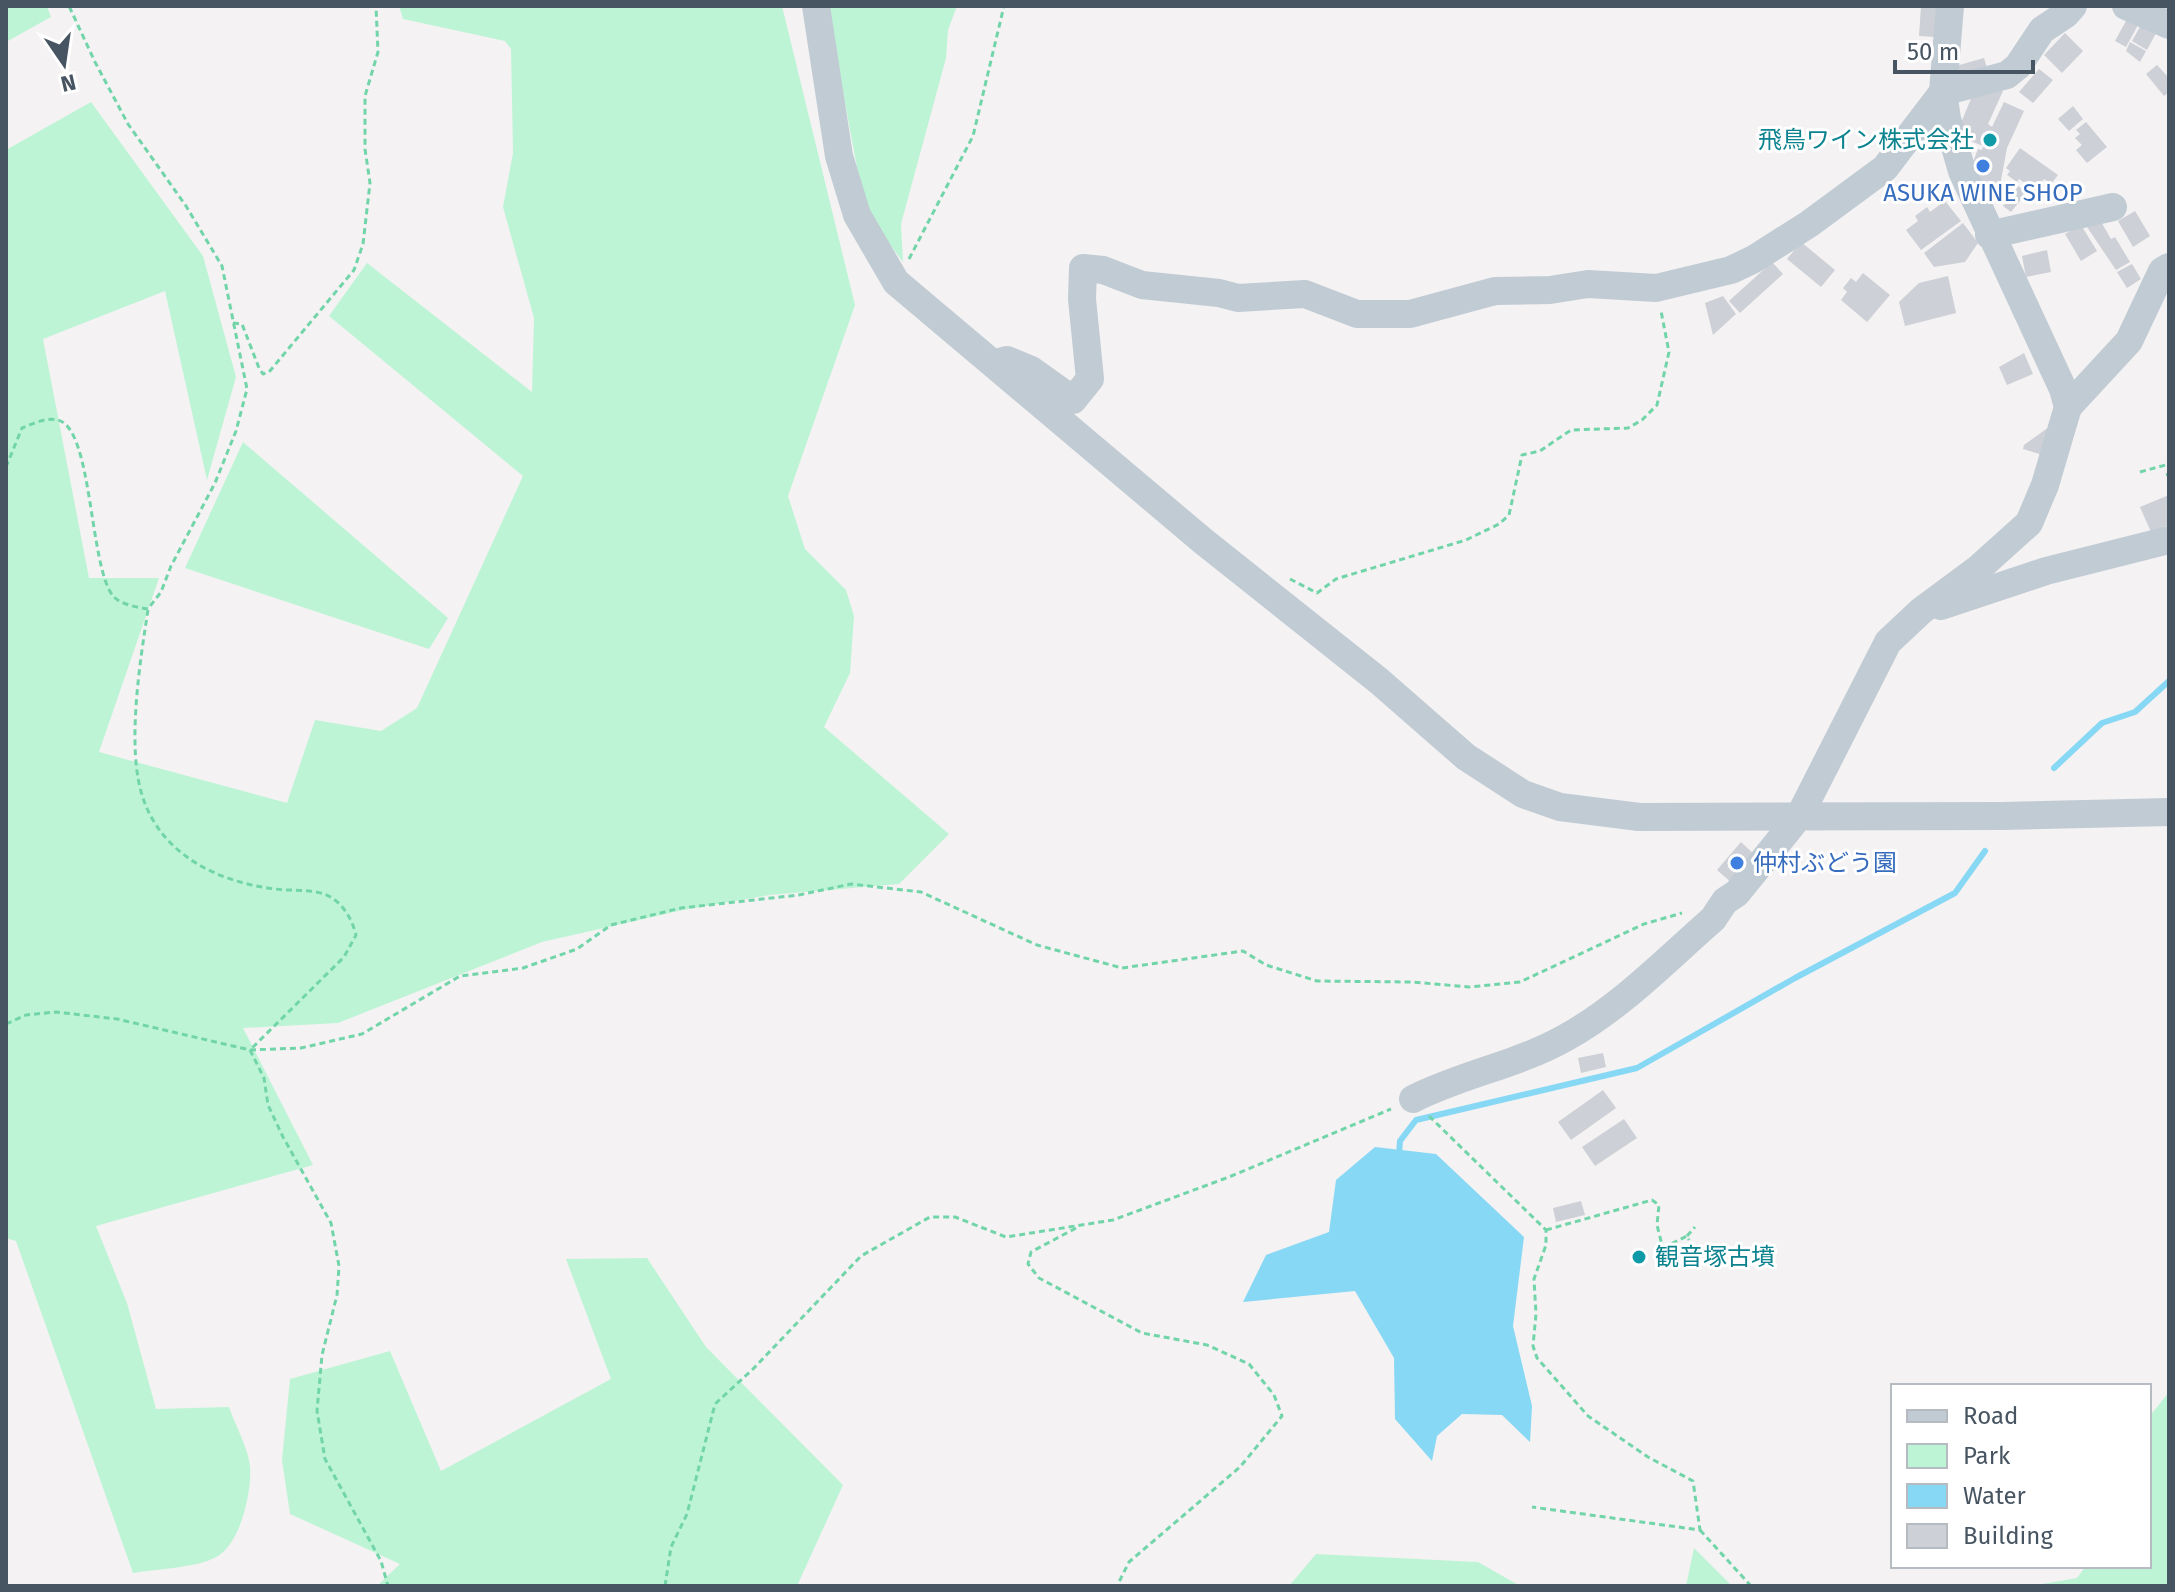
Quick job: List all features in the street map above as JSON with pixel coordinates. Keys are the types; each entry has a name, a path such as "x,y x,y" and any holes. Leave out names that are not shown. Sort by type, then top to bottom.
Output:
{"street":[{"path":"816,6 839,156 857,215 896,282 1203,541 1379,681 1466,757 1523,794 1560,807 1639,817 2003,816 2169,812"},
{"path":"1950,6 1943,92 1947,119 1962,171 1989,235 2063,389 2068,407"},
{"path":"994,365 1007,360 1031,370 1073,400 1090,379 1082,299 1083,268 1103,270 1142,285 1219,293 1238,298 1305,294 1357,314 1410,314 1495,291 1550,290 1588,284 1656,288 1731,270 1809,224 1885,168 1943,92 2007,75 2018,66 2042,30 2073,6"},
{"path":"2126,6 2169,25"},
{"path":"1989,235 2113,207"},
{"path":"1420,1106 1459,1077 1509,1062 1565,1038 1607,1010 1713,919 1725,901 1737,893 1800,815 1888,642 1921,611 1979,568 2029,523 2045,485 2068,407 2129,341 2162,271 2169,267"},
{"path":"1921,611 2046,571 2169,540"}],"path":[{"path":"69,6 128,124 186,206 222,266 247,389 236,431 215,483 171,566 161,592 148,609 137,677 137,758 142,796 154,823 180,854 223,878 272,889 324,894 342,907 352,921 356,935 344,957 250,1050"},
{"path":"233,323 242,324 259,368 263,374 269,372 354,270 363,244 370,183 365,149 365,96 378,52 376,6"},
{"path":"896,282 973,136 1004,6"},
{"path":"1290,579 1317,593 1336,579 1466,540 1499,524 1509,515 1522,455 1540,451 1571,430 1628,428 1642,420 1657,405 1669,352 1656,288"},
{"path":"6,467 22,428 42,420 57,420 66,424 78,450 87,482 99,557 113,596 130,606 148,609"},
{"path":"2140,472 2169,464"},
{"path":"6,1024 26,1015 56,1012 117,1019 250,1050 301,1048 362,1034 460,976 523,968 577,949 611,925 681,908 799,895 851,884 921,892 1037,945 1122,968 1243,951 1266,965 1317,981 1412,982 1469,987 1520,982 1644,924 1684,913"},
{"path":"250,1050 264,1078 268,1105 331,1223 339,1266 337,1295 322,1355 317,1411 325,1459 381,1561 388,1586"},
{"path":"665,1586 671,1547 687,1514 715,1404 753,1369 861,1256 930,1217 955,1217 1006,1237 1113,1220 1420,1106 1546,1230 1546,1245 1534,1279 1536,1314 1533,1346 1537,1358 1588,1416 1648,1457 1693,1481 1700,1530 1751,1586"},
{"path":"1546,1230 1652,1200 1659,1205 1657,1225 1662,1245 1688,1238 1695,1227"},
{"path":"1079,1226 1031,1252 1028,1264 1039,1278 1142,1333 1207,1345 1249,1364 1274,1395 1282,1416 1240,1467 1129,1562 1117,1586"},
{"path":"1532,1507 1700,1530"}],"green space":[{"path":"6,6 47,6 51,17 6,42"},
{"path":"399,6 782,6 855,305 788,496 805,549 846,590 854,616 850,673 824,727 949,834 899,884 770,895 683,910 542,942 338,1023 243,1028 313,1165 96,1226 127,1303 156,1409 229,1407 250,1466 243,1515 226,1549 200,1563 133,1573 16,1241 6,1238 6,150 91,102 203,256 236,377 207,480 165,291 43,339 89,578 159,578 99,752 287,803 315,720 381,731 417,708 523,476 329,316 367,263 532,392 534,318 503,207 513,153 511,49 505,41 403,19"},
{"path":"827,6 957,6 948,30 946,58 901,224 903,262 872,220 859,178"},
{"path":"243,442 448,618 429,649 185,568"},
{"path":"647,1258 706,1347 843,1485 797,1586 377,1586 400,1564 290,1514 282,1460 290,1379 390,1351 441,1471 611,1379 566,1259"},
{"path":"2169,1392 2169,1586 2030,1586 2077,1578 2084,1568 2151,1568 2151,1414"},
{"path":"1694,1548 1732,1586 1686,1586"},
{"path":"1316,1554 1478,1562 1520,1586 1289,1586"}],"water":[{"path":"1375,1147 1436,1154 1524,1237 1513,1326 1532,1406 1530,1442 1502,1415 1462,1414 1437,1436 1432,1461 1395,1419 1394,1358 1355,1291 1243,1302 1266,1255 1329,1232 1336,1180"}],"building":[{"path":"1921,6 1938,6 1935,37 1919,36"},
{"path":"2127,19 2138,25 2126,47 2115,41"},
{"path":"2141,25 2156,33 2147,50 2132,41"},
{"path":"2065,33 2083,51 2062,73 2044,55"},
{"path":"2130,42 2146,51 2140,62 2126,51"},
{"path":"1984,58 1987,68 1958,76 1956,66"},
{"path":"2157,65 2169,78 2169,92 2164,96 2146,74"},
{"path":"2039,69 2053,80 2033,103 2019,92"},
{"name":"飛鳥ワイン株式会社","path":"1992,85 2003,91 1988,124 1992,127 2004,102 2024,111 2007,148 1999,191 1971,177 1970,170 1978,149 1982,150 1983,146 1956,135 1975,89"},
{"path":"2073,106 2083,119 2069,131 2058,119"},
{"path":"2086,122 2107,147 2087,163 2076,150 2082,145 2075,138 2080,134 2076,130"},
{"path":"2020,148 2058,175 2051,184 2044,179 2036,191 2007,175 2010,171 2006,168"},
{"path":"2018,186 2027,192 2011,212 2003,206"},
{"path":"1945,201 1961,221 1921,250 1906,230 1918,221 1915,216 1927,207 1930,212"},
{"path":"2135,211 2150,236 2133,247 2118,221"},
{"path":"2096,213 2111,239 2115,237 2130,262 2116,270 2083,221"},
{"path":"1963,223 1978,243 1965,262 1934,267 1924,253"},
{"path":"2081,225 2097,251 2081,261 2065,234"},
{"path":"1801,242 1835,270 1821,287 1787,259"},
{"path":"2047,250 2051,272 2026,277 2022,256"},
{"path":"1772,262 1783,274 1740,313 1729,301"},
{"path":"2132,264 2141,279 2127,288 2117,272"},
{"path":"1863,273 1890,295 1867,322 1841,300 1847,292 1843,288 1851,278 1856,282"},
{"path":"1948,276 1956,313 1905,326 1899,302 1919,283"},
{"path":"1723,296 1736,314 1713,335 1705,303"},
{"path":"2024,353 2033,374 2007,385 1999,367"},
{"path":"2049,427 2046,456 2023,449 2024,445"},
{"path":"2169,495 2169,525 2151,532 2140,507"},
{"name":"仲村ぶどう園","path":"1741,842 1757,857 1733,884 1717,870"},
{"path":"1603,1053 1606,1067 1581,1073 1578,1058"},
{"path":"1603,1090 1616,1108 1571,1140 1558,1122"},
{"path":"1624,1119 1637,1138 1595,1166 1582,1147"},
{"path":"1581,1201 1585,1215 1556,1222 1553,1208"}],"waterway":[{"path":"2054,768 2102,723 2135,712 2169,681"},
{"path":"1399,1155 1400,1141 1416,1120 1637,1068 1795,978 1955,893 1985,851"}],"place":[{"name":"飛鳥ワイン株式会社","path":"1990,140"},
{"name":"ASUKA WINE SHOP","path":"1983,166"},
{"name":"仲村ぶどう園","path":"1737,863"},
{"name":"観音塚古墳","path":"1639,1257"}]}
